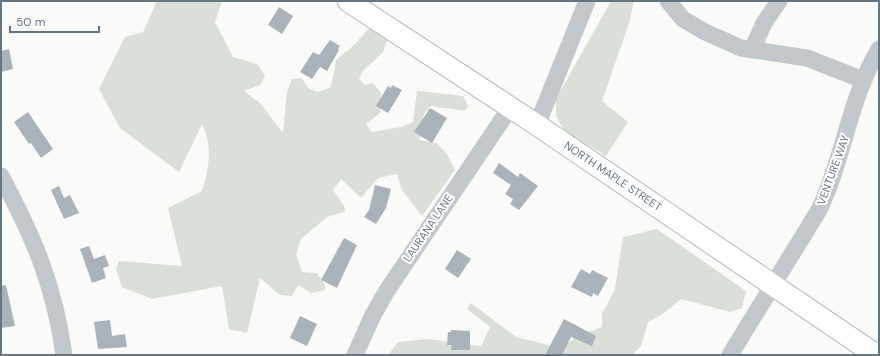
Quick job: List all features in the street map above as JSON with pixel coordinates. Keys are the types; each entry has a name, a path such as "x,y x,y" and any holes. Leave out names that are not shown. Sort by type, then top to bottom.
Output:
{"main road":[{"name":"NORTH MAPLE STREET","path":"348,1 536,125 876,355"}],"street":[{"path":"536,125 586,1"},
{"path":"668,1 683,18 703,31 741,48 807,58 863,80"},
{"path":"752,50 764,23 779,1"},
{"name":"VENTURE WAY","path":"730,355 754,318 772,285 807,231 828,191 863,80 879,49"},
{"name":"LAURANA LANE","path":"355,355 386,292 510,108"},
{"path":"1,176 25,222 42,261 56,307 64,355"}],"shaded area":[{"path":"157,1 222,1 215,22 233,57 257,64 265,76 260,85 244,91 261,104 283,133 287,92 292,79 302,78 308,88 318,92 331,87 336,60 354,45 371,26 388,38 383,52 363,71 359,79 365,85 373,83 381,93 380,113 366,124 372,132 401,127 413,122 417,91 463,96 468,106 465,111 431,106 423,117 420,140 437,143 447,154 455,170 422,216 402,190 397,174 378,178 361,198 341,179 333,190 344,206 345,212 327,217 301,239 296,254 302,272 317,273 325,285 325,290 311,293 298,285 292,296 280,295 260,278 247,333 229,329 222,286 152,299 122,287 116,269 119,261 182,266 168,208 202,191 208,166 208,140 202,124 179,172 120,128 99,89 125,37 143,32"},
{"path":"611,1 634,1 629,23 602,101 628,122 606,156 564,131 556,116 556,99"},
{"path":"657,229 746,291 742,308 730,312 681,299 663,314 648,322 641,346 632,355 388,355 398,342 427,339 481,346 490,327 467,309 471,303 516,337 560,348 580,335 602,327 602,314 615,289 623,237"}],"building":[{"path":"279,7 293,16 282,34 268,25"},
{"path":"330,40 340,46 327,71 320,67 312,79 300,72 313,52 319,55"},
{"path":"9,49 13,69 1,72 1,51"},
{"path":"392,85 402,90 388,113 376,106 388,86 391,88"},
{"path":"430,108 447,118 432,143 414,132"},
{"path":"28,112 53,149 41,158 31,143 29,144 14,122"},
{"path":"499,163 518,177 520,173 538,186 519,210 510,204 513,199 505,194 511,185 493,173"},
{"path":"375,185 391,189 386,208 376,224 364,217 369,210"},
{"path":"59,186 64,198 70,195 79,213 64,219 51,190"},
{"path":"344,238 357,245 337,288 321,280"},
{"path":"89,246 94,259 105,255 109,266 103,268 106,278 92,283 80,249"},
{"path":"457,250 471,259 458,278 445,269"},
{"path":"581,269 590,274 592,270 608,278 598,296 593,293 592,297 571,287"},
{"path":"6,285 15,326 1,328 1,286"},
{"path":"300,316 317,324 307,346 290,338"},
{"path":"564,319 596,336 592,346 571,337 562,355 545,355"},
{"path":"110,320 112,336 125,334 127,347 98,349 94,322"},
{"path":"451,330 470,331 470,350 451,350 452,345 447,345 448,332 451,332"}]}
